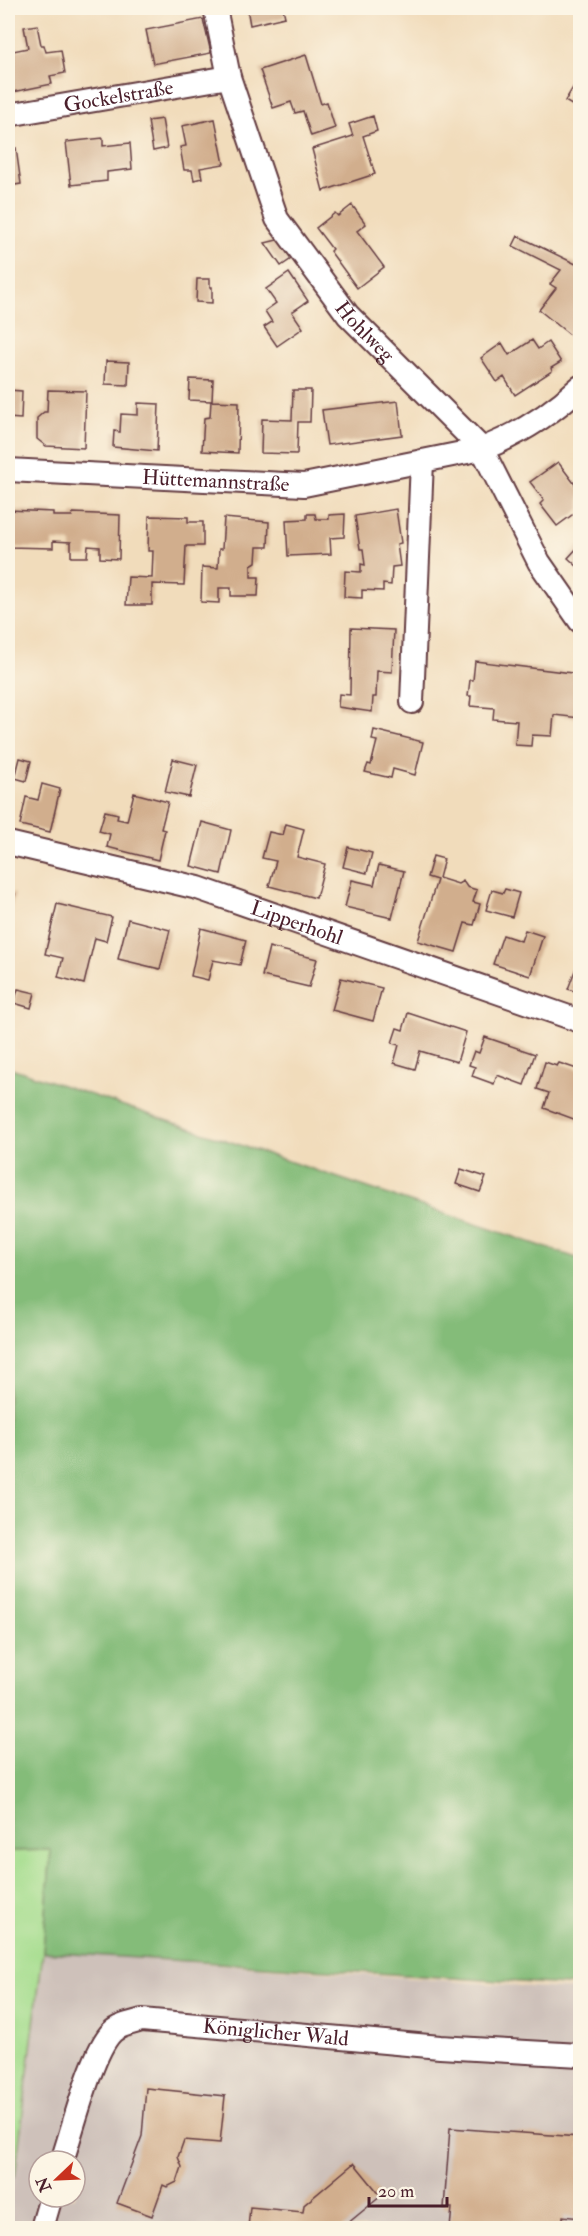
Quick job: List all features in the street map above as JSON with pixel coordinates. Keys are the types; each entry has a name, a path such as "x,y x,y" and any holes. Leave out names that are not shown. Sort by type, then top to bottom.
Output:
{"street":[{"name":"Hohlweg","path":"214,8 229,77 277,219 348,315 482,449 539,562 580,621"},
{"name":"Gockelstraße","path":"8,115 229,77"},
{"name":"Hüttemannstraße","path":"8,470 304,485 482,449 499,442 555,410 580,387"},
{"path":"412,702 422,461"},
{"name":"Lipperhohl","path":"8,843 198,888 580,1021"},
{"name":"Königlicher Wald","path":"66,2149 100,2048 113,2031 142,2020 440,2047 580,2055"},
{"path":"42,2229 48,2209"}],"shaded area":[{"path":"43,1952 580,1990 580,2228 8,2228 8,2175 15,2175"}],"green space":[{"path":"8,1067 580,1259 580,1986 43,1952 51,1850 8,1851"},
{"path":"51,1850 43,1952 15,2176 8,2175 8,1851"}],"building":[{"path":"247,8 283,8 285,17 250,25"},
{"path":"203,19 211,53 153,64 146,30"},
{"path":"37,25 41,45 44,45 46,52 61,50 65,73 50,76 52,84 8,93 8,52 28,48 24,27"},
{"path":"306,55 321,104 327,102 335,128 311,136 303,111 295,113 291,102 273,108 260,70"},
{"path":"580,76 580,110 565,101"},
{"path":"373,116 377,131 363,136 375,174 323,191 312,149 353,136 349,124"},
{"path":"162,119 167,148 153,151 148,121"},
{"path":"215,119 224,164 200,168 202,178 194,180 192,170 184,170 180,147 186,146 182,126"},
{"path":"103,138 103,146 130,143 132,169 107,172 107,181 71,185 66,142"},
{"path":"16,148 21,184 8,186 8,150"},
{"path":"352,205 366,224 357,231 384,267 357,288 316,228 335,213 338,216"},
{"path":"518,236 580,266 580,343 539,310 556,288 550,284 561,270 513,246"},
{"path":"281,239 294,257 281,266 265,243"},
{"path":"289,273 308,301 292,312 303,328 277,346 264,327 272,322 265,311 276,303 266,289"},
{"path":"197,279 210,279 212,303 196,302"},
{"path":"532,340 538,349 548,342 561,362 551,368 552,371 515,395 504,377 497,382 481,358 502,343 509,355"},
{"path":"106,361 129,362 128,385 105,384"},
{"path":"190,379 213,380 212,401 239,402 238,453 202,451 204,418 210,417 211,401 189,400"},
{"path":"8,390 22,391 21,419 8,418"},
{"path":"48,390 86,391 84,448 46,446 37,439 37,418 47,412"},
{"path":"293,390 311,390 310,422 298,422 297,454 261,453 262,419 292,420"},
{"path":"398,401 402,435 327,445 322,410"},
{"path":"138,403 159,404 157,451 113,447 114,431 120,432 121,414 138,415"},
{"path":"558,462 580,491 580,509 557,526 540,504 544,500 530,482"},
{"path":"396,509 401,543 397,544 400,566 392,567 391,585 383,584 383,591 362,590 362,598 344,597 345,571 361,572 361,564 365,565 355,516"},
{"path":"8,510 53,512 53,516 72,516 73,513 120,515 119,559 100,558 100,547 88,546 87,557 71,557 71,542 53,541 53,548 8,547"},
{"path":"307,514 315,514 316,519 329,519 329,515 345,514 344,537 330,538 331,554 288,556 286,520 307,519"},
{"path":"149,516 188,517 188,522 203,522 203,546 186,546 184,585 152,584 152,605 126,605 128,577 152,578 153,551 148,551"},
{"path":"224,518 269,522 268,547 257,547 256,562 251,565 251,577 259,577 258,596 231,596 231,588 219,588 219,603 201,602 202,567 218,568"},
{"path":"580,545 580,565 578,567 568,558"},
{"path":"351,628 394,630 392,672 377,671 376,697 373,697 372,712 338,707 339,694 350,695"},
{"path":"475,661 580,674 580,718 554,715 552,736 532,735 531,746 515,745 517,721 493,719 494,708 470,706 471,696 468,696"},
{"path":"374,730 423,742 415,775 393,769 391,778 365,772 368,764 371,765 377,741 372,740"},
{"path":"20,758 31,761 26,781 15,778"},
{"path":"173,759 197,765 189,797 165,792"},
{"path":"42,784 60,789 50,832 20,825 26,797 38,800"},
{"path":"134,793 168,802 161,829 165,830 158,860 107,847 110,834 99,831 105,811 118,814 117,819 127,821"},
{"path":"202,822 231,830 221,874 191,866"},
{"path":"286,824 304,829 297,857 325,864 316,898 269,886 276,861 262,858 269,832 283,835"},
{"path":"348,847 372,853 367,873 343,867"},
{"path":"433,856 444,859 439,878 458,884 463,881 467,887 477,890 473,902 480,904 474,925 465,923 456,952 418,941 437,880 427,877"},
{"path":"379,865 404,871 392,918 345,907 352,880 374,885"},
{"path":"505,889 519,893 512,917 486,910 492,890 503,893"},
{"path":"8,892 15,894 8,918"},
{"path":"57,904 112,917 106,941 95,938 84,984 58,977 63,958 45,954"},
{"path":"128,919 170,930 160,969 118,959"},
{"path":"201,928 246,940 240,965 213,960 208,980 191,976"},
{"path":"525,930 543,936 530,976 493,964 503,935 521,941"},
{"path":"269,947 317,959 309,987 262,976"},
{"path":"580,961 580,993 568,989"},
{"path":"341,978 382,988 373,1021 332,1010"},
{"path":"18,989 35,993 31,1008 14,1003"},
{"path":"408,1013 466,1032 457,1062 420,1051 415,1069 394,1063 399,1045 392,1043 397,1028 403,1030"},
{"path":"485,1037 535,1054 524,1085 497,1075 494,1084 472,1076 475,1067 469,1065 474,1051 479,1053"},
{"path":"545,1062 557,1066 559,1063 580,1070 579,1121 544,1108 549,1093 537,1089"},
{"path":"461,1169 486,1177 480,1192 456,1184"},
{"path":"146,2088 225,2096 220,2143 184,2140 178,2157 182,2167 177,2182 167,2187 163,2185 152,2216 117,2203 142,2136"},
{"path":"450,2128 580,2137 580,2218 563,2216 563,2228 450,2228 452,2208 444,2208"},
{"path":"354,2163 381,2196 342,2228 248,2228 250,2207 303,2212 304,2205"}]}
